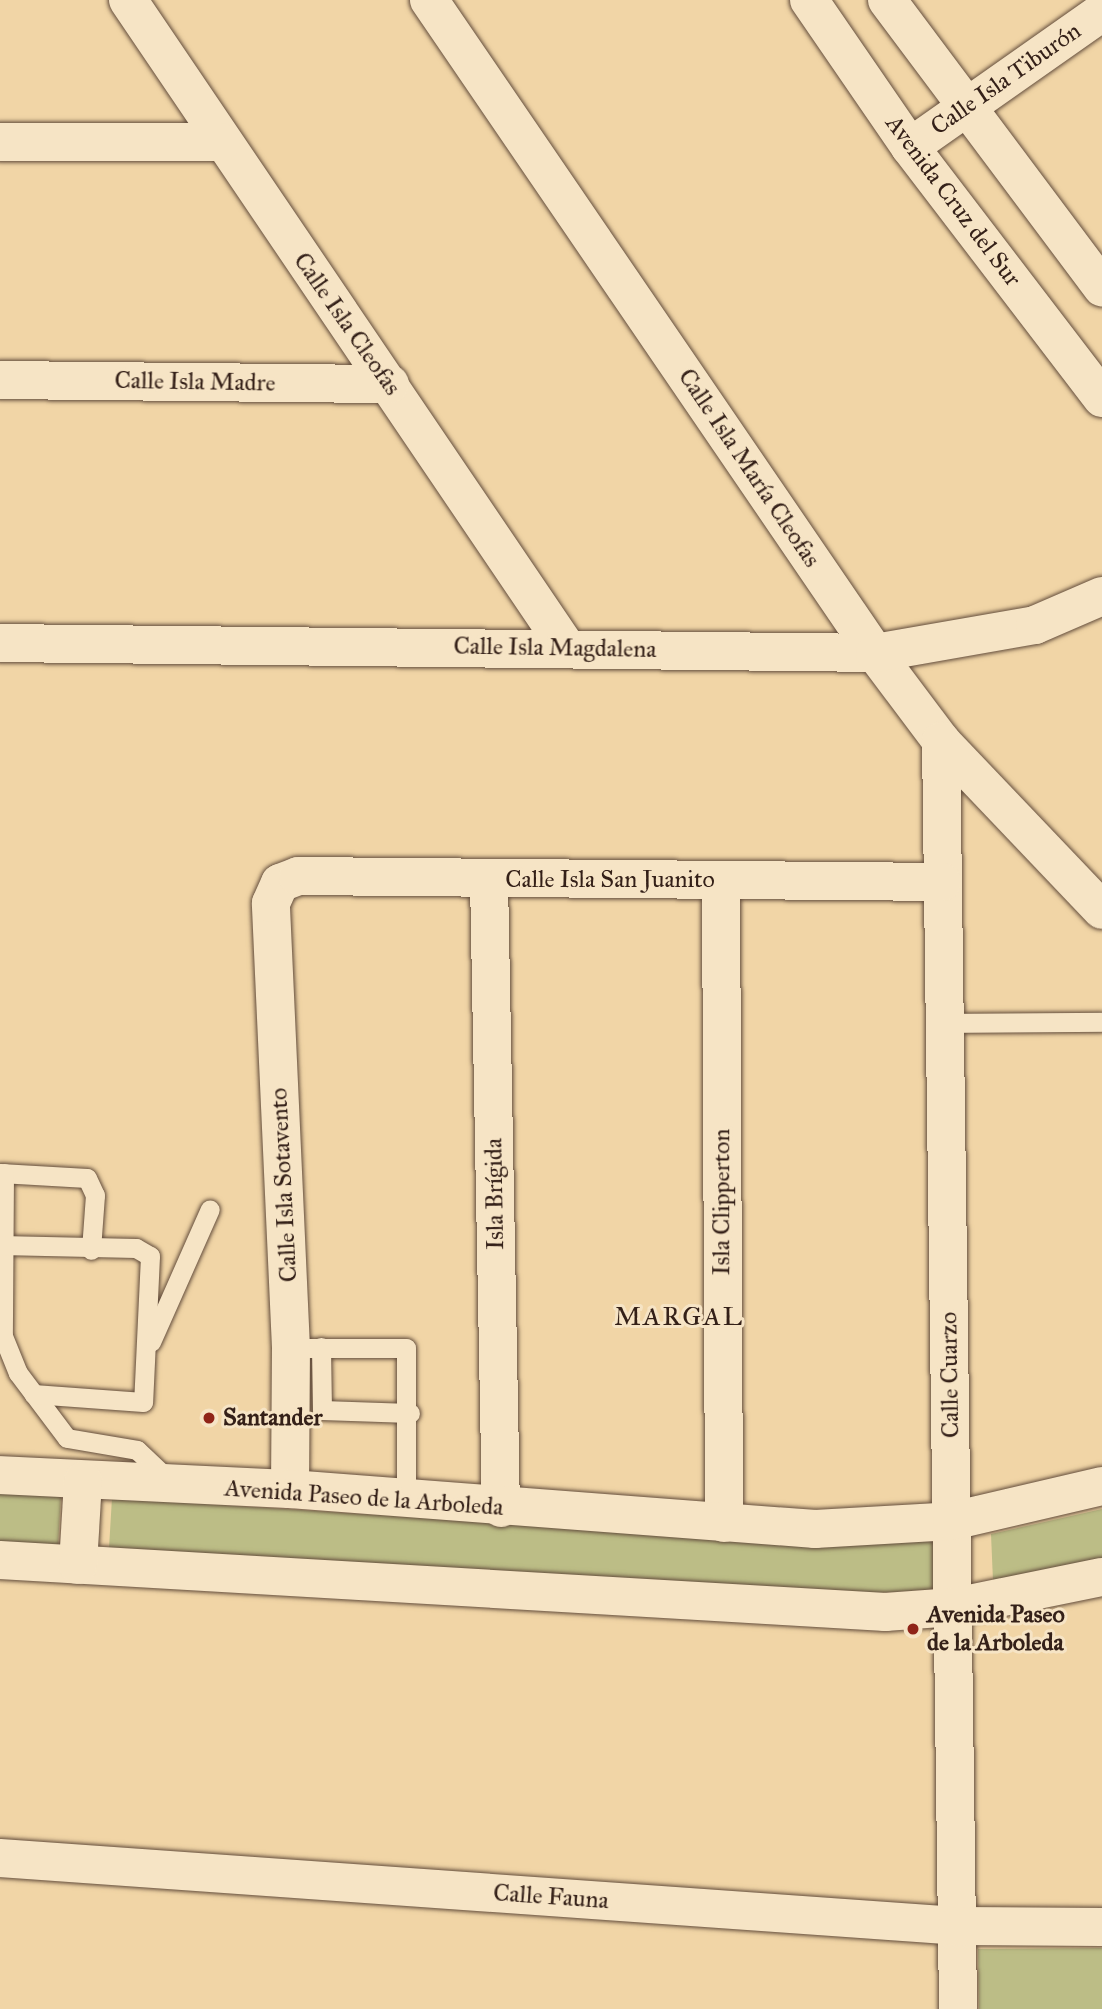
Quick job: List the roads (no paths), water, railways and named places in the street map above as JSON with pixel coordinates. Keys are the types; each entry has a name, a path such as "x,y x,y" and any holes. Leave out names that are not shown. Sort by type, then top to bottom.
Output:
{"street":[{"name":"Calle Isla Cleofas","path":"128,0 221,142 390,384 566,647"},
{"name":"Calle Isla María Cleofas","path":"429,0 875,653 941,741 1102,910"},
{"name":"Avenida Cruz del Sur","path":"809,0 910,147 1102,398"},
{"path":"887,0 962,107 1102,287"},
{"name":"Calle Isla Tiburón","path":"910,147 962,107 1102,12"},
{"path":"0,142 221,142"},
{"name":"Calle Isla Madre","path":"0,380 390,384"},
{"name":"Calle Isla Magdalena","path":"0,643 566,647 875,653 1035,625 1102,596"},
{"name":"Calle Cuarzo","path":"941,741 958,2009"},
{"name":"Calle Isla San Juanito","path":"280,883 298,876 489,880 942,882"},
{"name":"Isla Brígida","path":"489,880 501,1508"},
{"name":"Isla Clipperton","path":"721,880 723,1523"},
{"name":"Calle Isla Sotavento","path":"280,883 271,903 306,1347 290,1489"},
{"name":"Avenida Paseo de la Arboleda","path":"0,1475 176,1486 290,1489 501,1508 723,1523 887,1529 952,1521 1102,1486"},
{"path":"78,1565 83,1481"},
{"path":"0,1560 873,1612 954,1607 1102,1577"},
{"name":"Calle Fauna","path":"0,1858 957,1926 1102,1927"}],"lane":[{"path":"944,1023 1101,1022"},
{"path":"91,1250 95,1195 87,1178 2,1173 3,1336 33,1394 67,1438 136,1450 176,1486"},
{"path":"146,1353 210,1209"},
{"path":"1,1245 148,1250 145,1395 138,1404 33,1394"},
{"path":"405,1500 410,1413 406,1348 306,1347 321,1410 410,1413"}],"place":[{"name":"Santander","path":"209,1418"},
{"name":"Avenida Paseo de la Arboleda","path":"913,1629"}],"district":[{"name":"MARGAL","path":"679,1317"}]}
